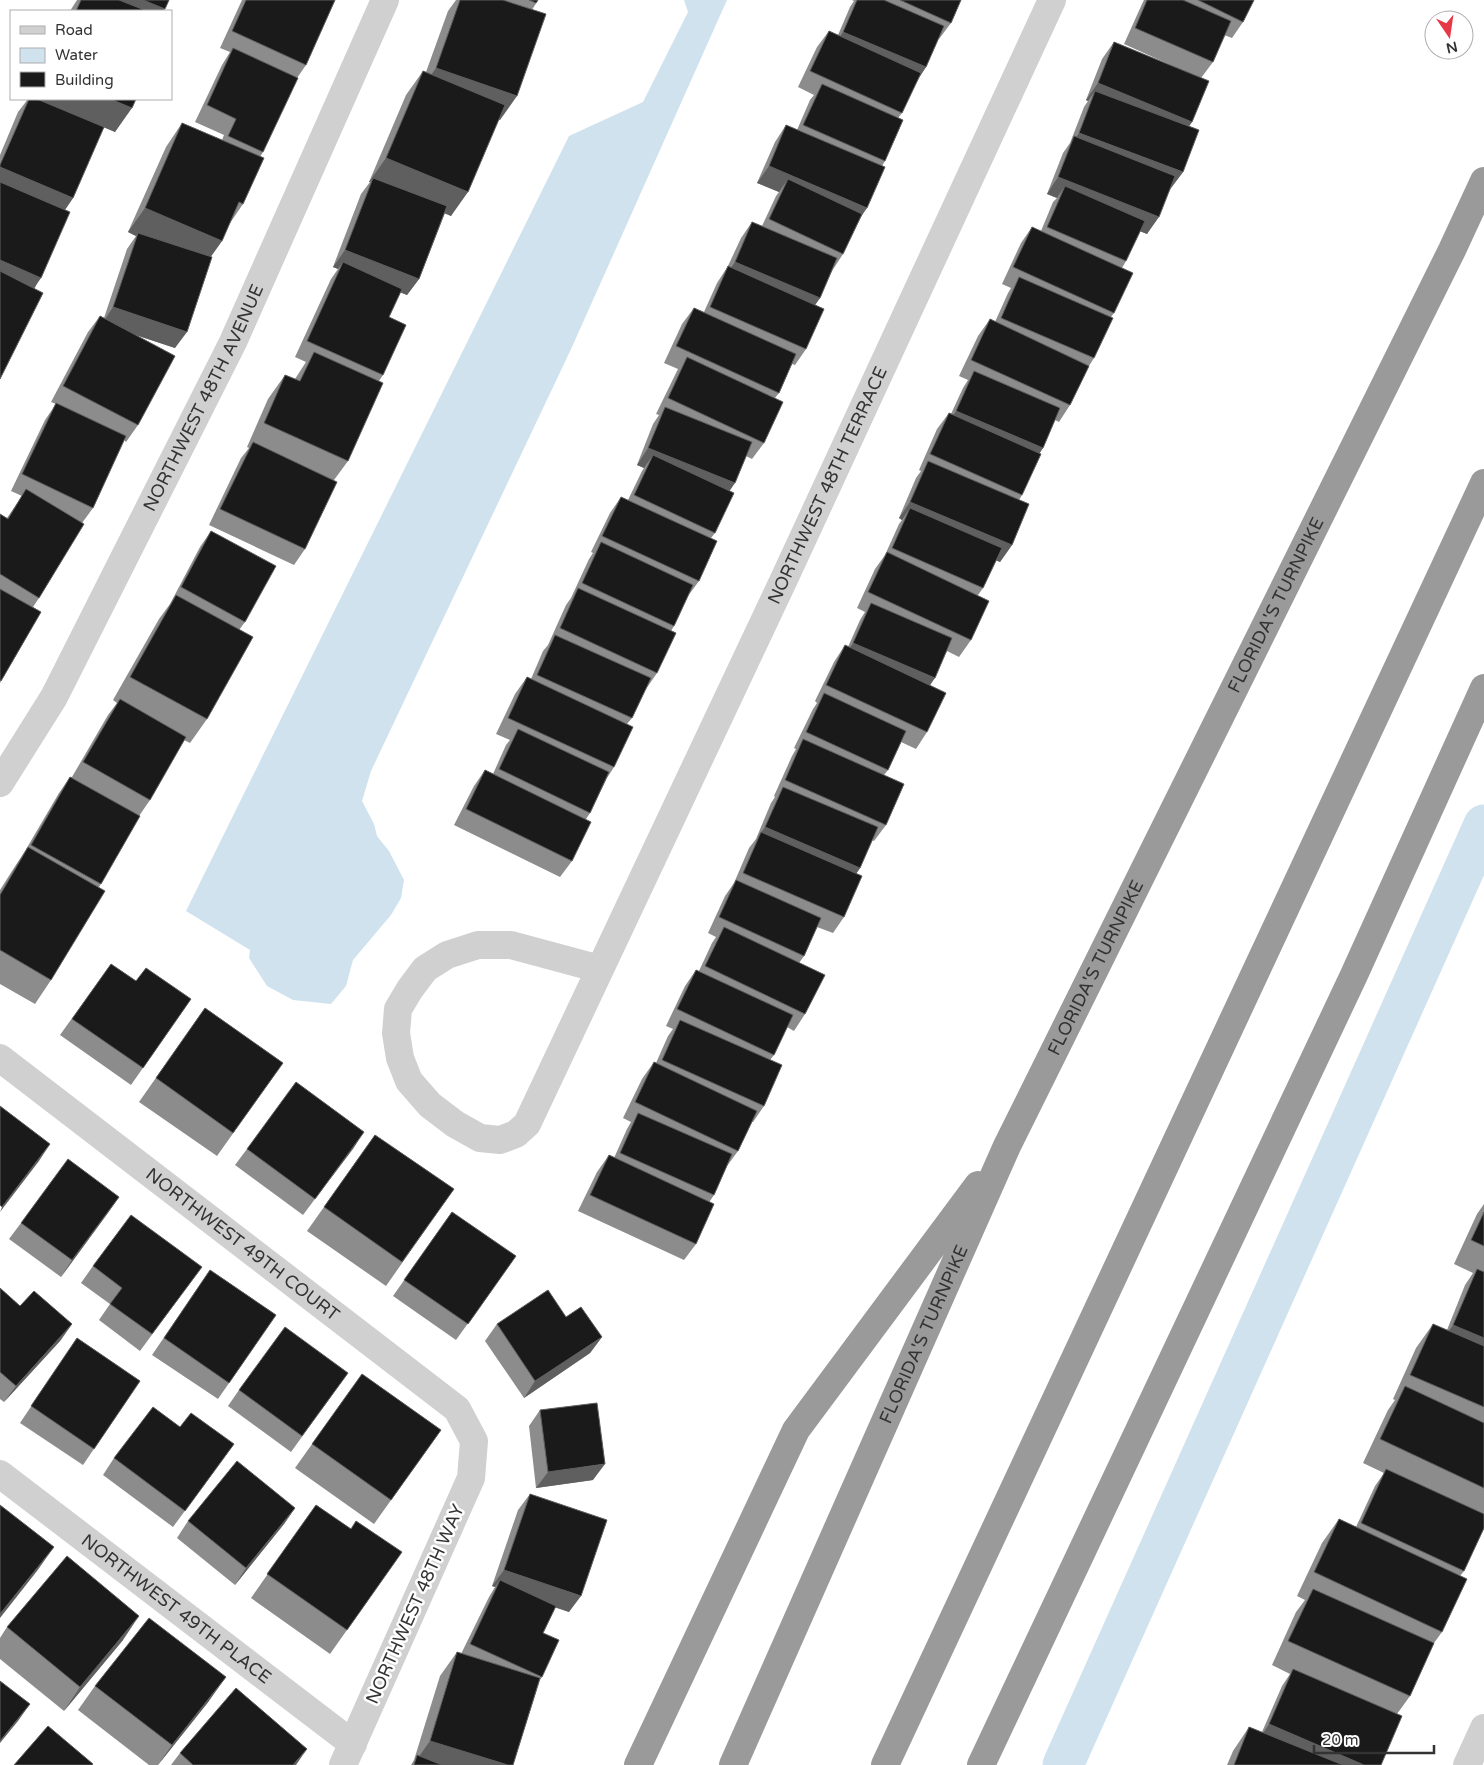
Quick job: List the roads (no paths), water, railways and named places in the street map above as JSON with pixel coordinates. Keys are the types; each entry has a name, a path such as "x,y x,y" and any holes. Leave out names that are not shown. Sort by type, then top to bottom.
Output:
{"highway":[{"name":"FLORIDA'S TURNPIKE","path":"733,1765 1007,1146 1443,268 1484,181"},
{"path":"885,1765 1484,482"},
{"path":"981,1765 1354,975 1484,688"},
{"path":"638,1765 796,1430 1007,1146"}],"street":[{"name":"NORTHWEST 48TH AVENUE","path":"0,783 54,697 232,342 385,0"},
{"name":"NORTHWEST 48TH TERRACE","path":"600,969 511,945 478,945 448,954 425,969 398,1009 396,1033 400,1058 409,1081 430,1104 456,1124 480,1138 500,1140 516,1134 527,1124 535,1110 785,576 1052,0"},
{"name":"NORTHWEST 49TH COURT","path":"0,1058 457,1409 474,1440"},
{"name":"NORTHWEST 48TH WAY","path":"348,1754 471,1478 474,1440"},
{"name":"NORTHWEST 49TH PLACE","path":"0,1474 348,1754"},
{"path":"1467,1765 1484,1728"}],"water":[{"path":"684,0 727,0 572,347 371,771 362,801 374,824 377,836 389,851 404,880 401,898 391,915 353,960 346,986 331,1004 293,1000 267,986 249,958 250,950 186,911 569,136 643,102 688,12"}],"waterway":[{"path":"1063,1765 1484,825"}]}
